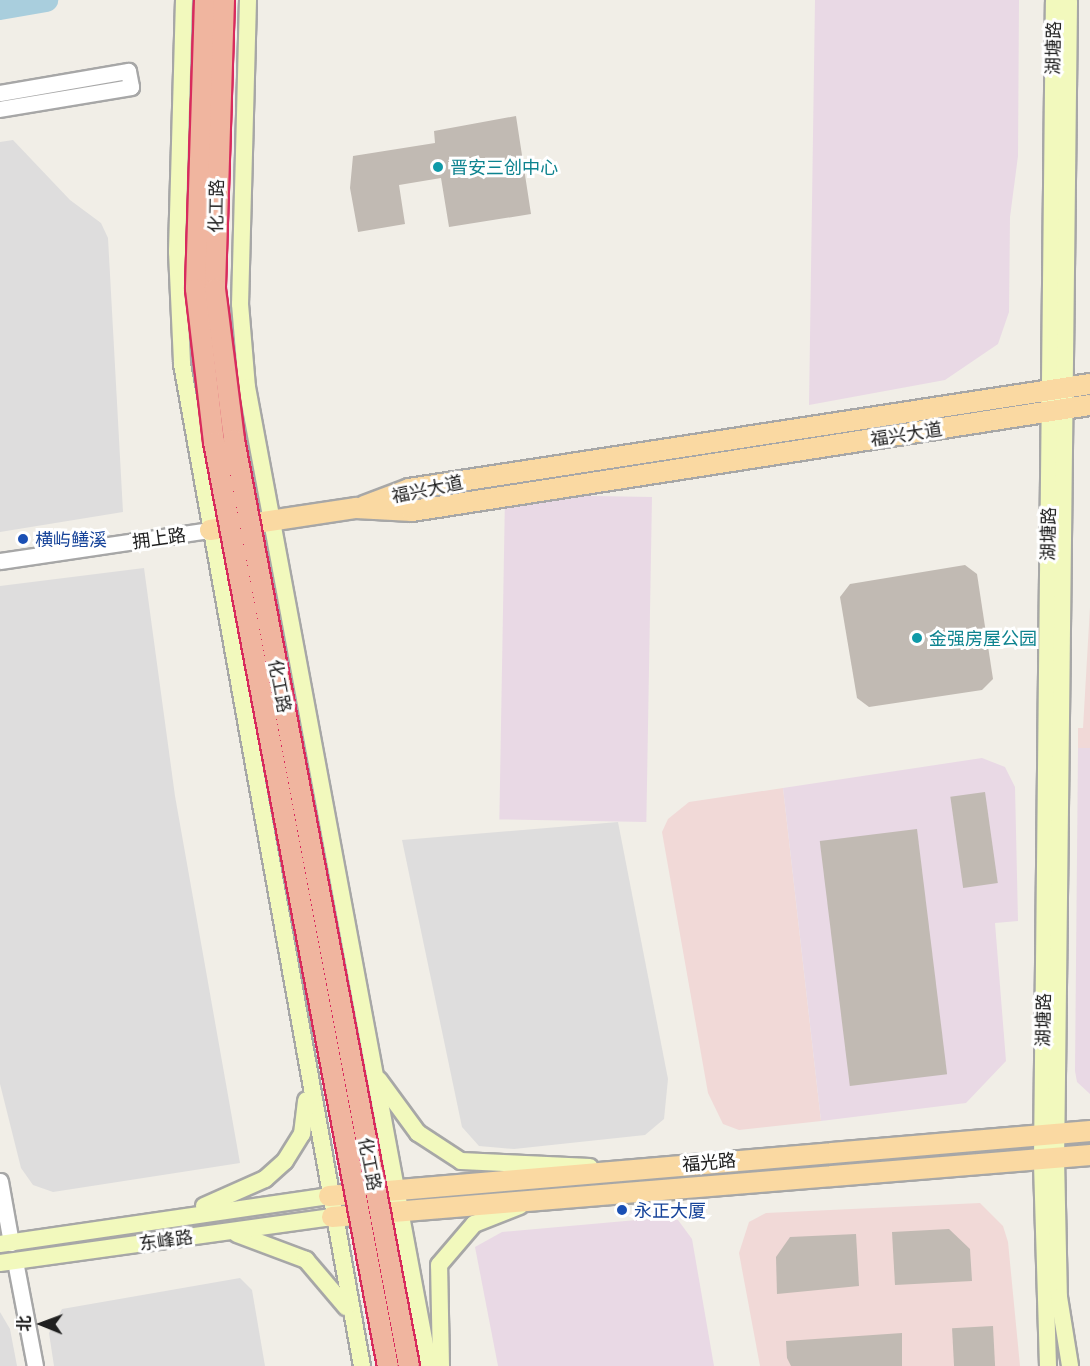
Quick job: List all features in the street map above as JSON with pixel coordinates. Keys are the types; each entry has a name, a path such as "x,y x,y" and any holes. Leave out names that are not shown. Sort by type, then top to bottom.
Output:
{"highway":[{"name":"化工路","path":"205,0 196,289 214,442 388,1366"},
{"name":"化工路","path":"224,0 215,289 234,440 409,1366"}],"main road":[{"path":"184,0 177,252 182,364 305,1052 332,1217 362,1366"},
{"path":"248,0 240,304 245,363 271,521 398,1187 429,1366"},
{"name":"湖塘路","path":"1048,1366 1056,410 1054,2 1069,2 1056,389"},
{"name":"福兴大道","path":"356,508 410,489 1090,384"},
{"name":"福兴大道","path":"356,508 412,511 1090,405"},
{"path":"210,530 356,508"},
{"path":"166,1219 234,1196 285,1161 305,1121 305,1052"},
{"path":"375,1075 418,1133 461,1161 624,1168"},
{"name":"福光路","path":"329,1196 398,1187 1090,1131"},
{"name":"福光路","path":"332,1217 1090,1155"},
{"name":"湖塘路","path":"1049,1158 1059,1297 1070,1366"},
{"name":"东峰路","path":"6,1244 329,1196"},
{"path":"441,1366 435,1281 443,1257 474,1224 539,1199"},
{"name":"东峰路","path":"7,1262 332,1217"},
{"path":"228,1232 306,1260 336,1290 351,1315"}],"street":[{"path":"0,93 128,71 131,87 0,109"},
{"name":"拥上路","path":"0,561 210,530"},
{"path":"0,1181 6,1244"},
{"path":"7,1262 35,1366"}],"shaded area":[{"path":"815,0 1019,0 1018,156 1010,217 1009,312 998,344 945,380 809,405"},
{"path":"13,140 70,200 101,223 108,238 123,512 0,532 0,142"},
{"path":"505,494 652,497 646,822 499,819"},
{"path":"144,568 175,796 240,1163 53,1192 33,1185 21,1168 0,1084 0,586"},
{"path":"1090,607 1090,748 1078,748 1078,728 1083,728"},
{"path":"1078,748 1090,748 1090,1094 1077,1082 1075,1071"},
{"path":"982,758 1005,767 1015,787 1018,921 995,923 1006,1061 966,1103 821,1121 783,788"},
{"path":"783,788 821,1121 739,1130 723,1124 708,1093 662,832 668,819 689,802"},
{"path":"618,822 668,1079 664,1119 645,1135 514,1149 479,1146 462,1127 402,840"},
{"path":"980,1203 1003,1226 1008,1242 1020,1366 760,1366 739,1253 749,1222 766,1213"},
{"path":"659,1218 678,1220 692,1239 714,1366 498,1366 475,1247 502,1232"},
{"path":"240,1278 252,1290 265,1366 54,1366 49,1333 62,1309"},
{"path":"0,1312 10,1329 17,1366 0,1366"}],"building":[{"name":"晋安三创中心","path":"516,116 531,214 449,227 441,178 399,185 405,224 358,232 350,188 353,156 435,143 434,131"},
{"name":"金强房屋公园","path":"965,565 977,574 993,679 982,690 869,707 857,698 840,597 850,584"},
{"path":"985,792 998,883 963,888 950,797"},
{"path":"917,829 947,1074 850,1086 820,841"},
{"path":"949,1229 970,1249 972,1281 895,1285 892,1232"},
{"path":"856,1234 859,1286 777,1294 776,1257 790,1237"},
{"path":"993,1326 995,1366 954,1366 952,1328"},
{"path":"902,1333 902,1366 791,1366 787,1358 786,1341"}],"waterway":[{"path":"0,8 46,0"}],"place":[{"name":"晋安三创中心","path":"438,167"},
{"name":"横屿鳝溪","path":"23,539"},
{"name":"金强房屋公园","path":"917,638"},
{"name":"永正大厦","path":"622,1210"}]}
